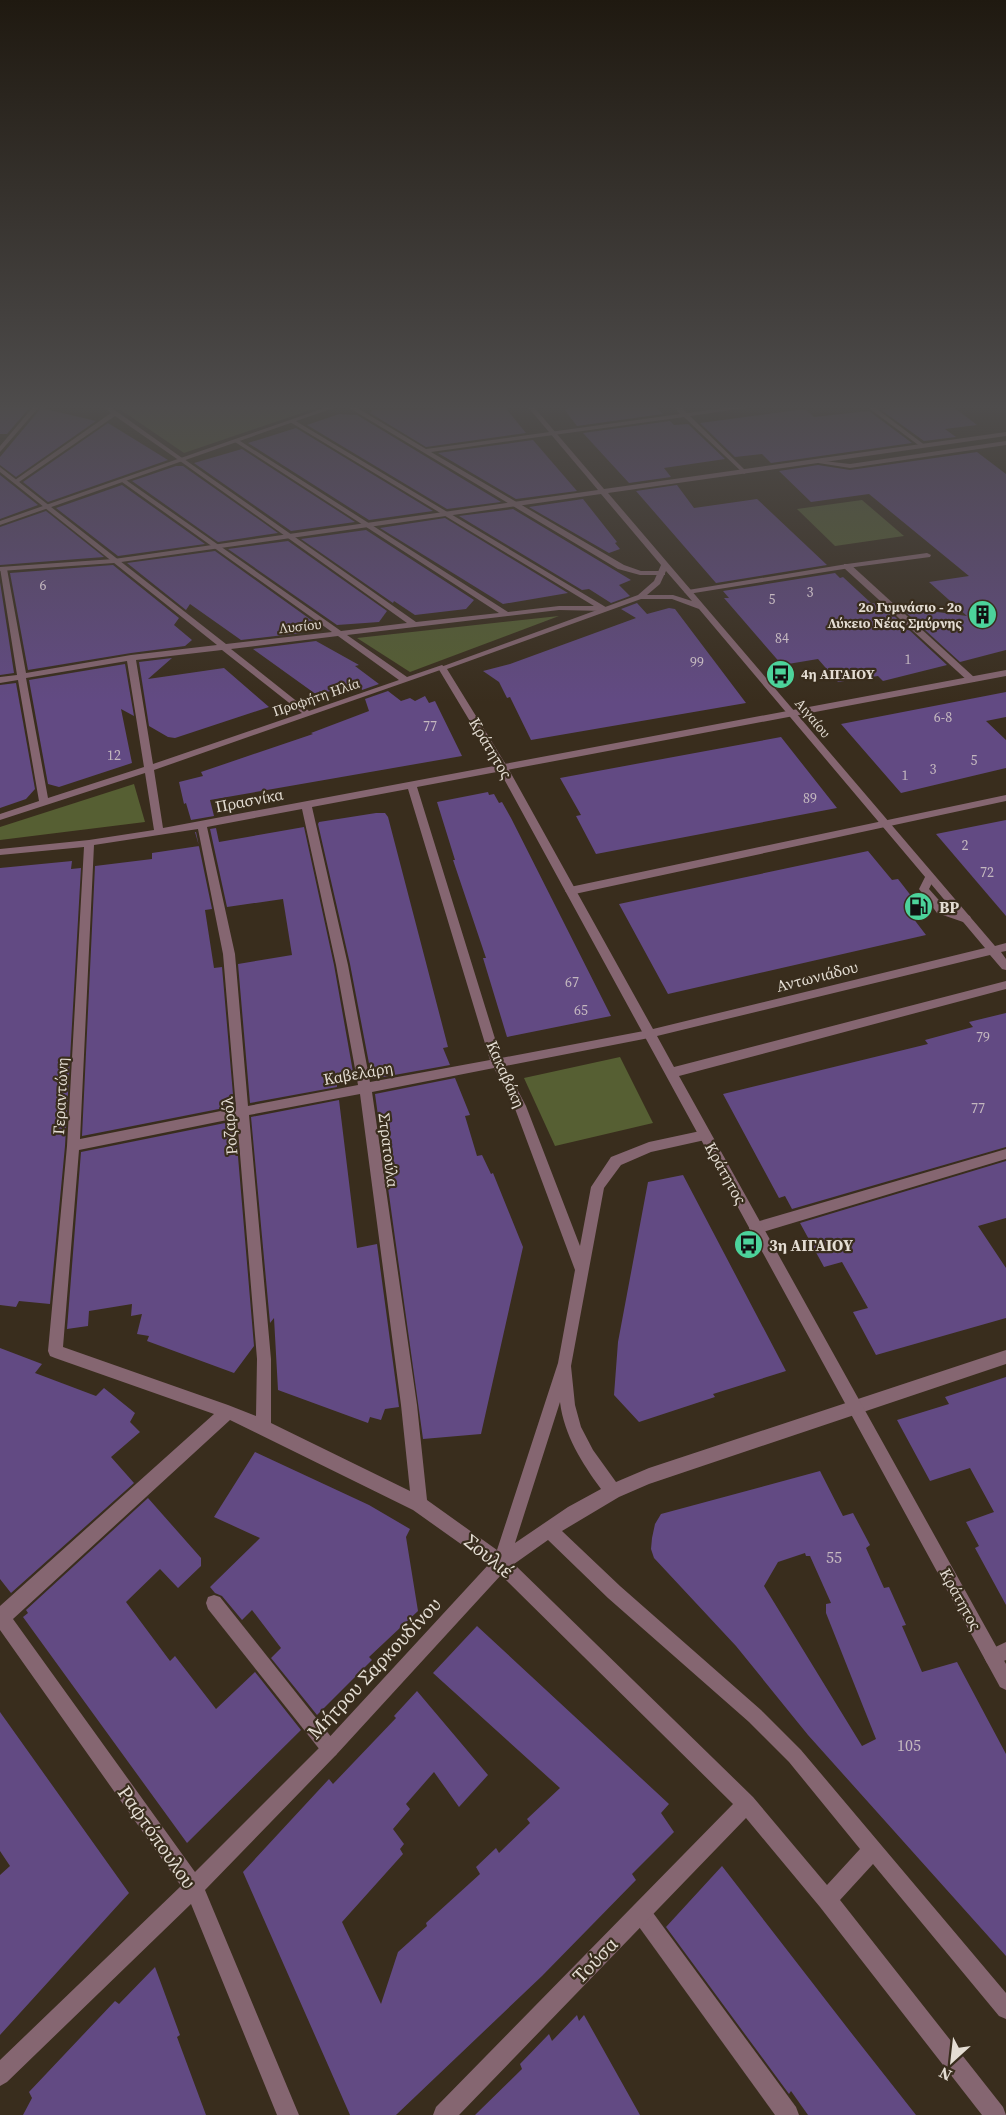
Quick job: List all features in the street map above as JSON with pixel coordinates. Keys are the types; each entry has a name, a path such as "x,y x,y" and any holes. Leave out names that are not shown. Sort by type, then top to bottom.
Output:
{"street":[{"path":"46,505 308,714"},
{"path":"0,523 56,505"},
{"path":"158,505 405,681"},
{"path":"244,505 416,626"},
{"path":"337,505 507,615"},
{"path":"430,505 605,609"},
{"path":"44,802 1,569 114,561 507,505"},
{"path":"513,505 627,569 664,569"},
{"name":"Αιγαίου","path":"613,505 664,569 702,608 930,877 924,889 941,910 966,919 992,950"},
{"path":"688,592 927,555"},
{"path":"848,566 972,680"},
{"name":"Προφήτη Ηλία","path":"640,597 657,582 664,569"},
{"name":"Προφήτη Ηλία","path":"0,817 148,770 640,597 673,597 702,608"},
{"name":"Λυσίου","path":"0,680 131,658 559,608 605,609"},
{"path":"131,658 159,831"},
{"name":"Κράτητος","path":"442,668 503,768 855,1407 999,1654 1006,1681"},
{"name":"Πρασνίκα","path":"0,852 89,843 202,825 1006,674"},
{"name":"Κακαβάκη","path":"411,784 497,1063 520,1106 583,1272"},
{"path":"570,891 1006,798"},
{"name":"Στρατούλα","path":"306,804 342,965 365,1089 409,1405 419,1504"},
{"name":"Ροζαρόλ","path":"202,825 229,954 264,1359 263,1427"},
{"name":"Γεραντώνη","path":"55,1351 73,1146 89,843"},
{"name":"Αντωνιάδου","path":"649,1034 1006,946"},
{"path":"992,950 1006,966"},
{"path":"671,1073 1006,985"},
{"name":"Καβελάρη","path":"73,1146 244,1110 649,1034"},
{"path":"501,1563 565,1363 598,1187 616,1161 648,1147 705,1135"},
{"path":"756,1228 1006,1154"},
{"name":"Σουλιέ","path":"55,1351 228,1412 263,1427 419,1504 501,1563 746,1804 827,1900 995,2115"},
{"name":"Μήτρου Σαρκουδίνου","path":"0,2075 194,1887 330,1749 501,1563 574,1513 613,1491 649,1476 1006,1358"},
{"path":"565,1363 570,1416 573,1425 592,1464 613,1491"},
{"path":"1,1617 228,1412"},
{"path":"550,1531 779,1740 1006,2009"},
{"path":"214,1603 330,1749"},
{"name":"Ραφτόπουλου","path":"1,1617 194,1887 288,2115"},
{"name":"Τούσα","path":"444,2115 746,1804"},
{"path":"827,1900 873,1849"},
{"path":"641,1913 788,2115"}],"green space":[{"path":"828,505 867,505 904,536 835,546 797,509"},
{"path":"559,616 410,672 357,638"},
{"path":"134,784 145,822 0,840 0,827"},
{"path":"620,1057 653,1123 555,1146 524,1078"}],"building":[{"path":"0,505 38,505 0,519"},
{"path":"65,505 150,505 205,544 118,556 56,508"},
{"path":"165,505 238,505 278,533 218,542"},
{"path":"253,505 328,505 355,522 291,531"},
{"path":"345,505 423,505 433,511 369,520"},
{"path":"440,505 480,505 447,509"},
{"path":"588,505 620,549 609,553 529,507"},
{"path":"648,505 692,505 694,508 717,505 763,505 827,565 716,583"},
{"path":"882,505 1006,505 1006,650 960,662 900,607 967,616 929,582 969,576"},
{"path":"513,509 631,580 619,585 630,596 611,603 589,589 582,590 459,516"},
{"path":"46,511 104,557 0,565 0,527"},
{"path":"445,518 568,593 503,604 380,528"},
{"path":"366,530 474,600 466,609 415,615 394,601 393,603 301,539"},
{"path":"288,541 387,611 379,622 337,625 228,549"},
{"path":"215,551 321,627 297,630 302,633 241,640 190,604 186,610 127,563"},
{"path":"113,565 179,618 174,625 192,640 185,646 28,670 10,573"},
{"path":"835,573 840,578 843,577 871,603 881,604 947,665 883,681 878,676 838,682 818,659 782,665 724,598 729,598 723,591"},
{"path":"0,582 14,673 0,675"},
{"path":"637,603 647,614 669,608 675,609 746,703 531,740 510,697 507,698 499,682 483,671 510,664 636,618 621,609"},
{"path":"316,641 359,665 355,666 379,684 362,690 360,682 317,695 253,649"},
{"path":"172,658 148,679 224,668 269,707 175,738 168,737 149,726 139,662"},
{"path":"125,664 134,716 121,709 132,763 59,787 48,784 29,680"},
{"path":"16,683 35,789 26,799 0,808 0,685"},
{"path":"388,691 401,701 410,698 415,701 425,696 429,703 435,701 462,756 210,800 214,816 191,820 186,803 184,804 179,782 203,776 201,772 313,734 311,733 369,711 365,699"},
{"path":"1006,692 1006,717 986,721 1006,740 1006,768 901,793 841,724"},
{"path":"781,737 837,808 596,854 576,816 581,815 560,778"},
{"path":"488,792 489,795 494,794 499,803 502,802 511,818 611,1016 507,1037 483,958 486,958 453,860 455,860 437,802"},
{"path":"385,813 388,817 448,1047 443,1048 450,1065 372,1079 350,964 318,824"},
{"path":"1006,820 1006,916 936,834"},
{"path":"304,827 334,965 353,1072 336,1075 337,1087 250,1103 238,964 292,955 283,899 227,907 210,829 216,828 219,842"},
{"path":"199,846 212,909 205,910 214,968 222,967 234,1106 82,1136 95,866 152,859 152,853"},
{"path":"868,851 892,880 898,879 926,915 913,918 926,935 668,994 619,904"},
{"path":"72,861 71,869 81,868 65,1146 50,1304 19,1301 16,1307 0,1305 0,868"},
{"path":"1006,1013 1006,1147 792,1209 785,1196 779,1198 723,1094 928,1044 925,1040 973,1027 969,1022"},
{"path":"455,1078 470,1115 465,1116 477,1156 482,1155 491,1174 493,1173 523,1247 481,1434 423,1439 375,1094"},
{"path":"339,1100 357,1248 377,1244 399,1407 385,1409 381,1420 370,1417 368,1423 278,1390 274,1318 270,1323 251,1117"},
{"path":"235,1121 254,1346 234,1373 147,1341 149,1336 137,1334 142,1314 131,1316 132,1304 89,1311 88,1326 67,1329 81,1152"},
{"path":"1006,1161 1006,1218 978,1226 1006,1268 1006,1318 876,1355 853,1312 868,1308 842,1262 824,1267 800,1223"},
{"path":"683,1175 786,1371 713,1394 715,1397 639,1422 614,1395 618,1342 648,1182"},
{"path":"0,1348 42,1364 35,1373 96,1396 104,1388 135,1413 130,1422 140,1432 111,1457 134,1483 11,1593 0,1579"},
{"path":"1006,1377 1006,1605 975,1548 979,1546 966,1522 994,1512 970,1468 930,1481 897,1420 949,1404 945,1397"},
{"path":"255,1452 369,1505 410,1529 406,1537 418,1611 369,1657 372,1660 317,1715 271,1658 281,1648 252,1610 242,1620 222,1596 210,1587 260,1538 214,1517"},
{"path":"820,1471 843,1516 853,1513 870,1545 866,1548 884,1588 889,1587 906,1625 902,1626 922,1672 957,1662 1006,1754 1006,1956 808,1735 736,1646 654,1558 651,1549 652,1538 655,1524 661,1514","holes":["805,1553 806,1556 810,1556 831,1603 826,1604 826,1613 876,1739 862,1746 764,1586 778,1562"]},
{"path":"148,1498 201,1558 201,1566 178,1588 160,1569 126,1602 170,1661 175,1656 216,1709 255,1672 301,1730 187,1843 23,1617 28,1613 26,1610"},
{"path":"477,1626 669,1804 661,1813 674,1832 632,1874 636,1880 542,1976 396,2115 350,2115 243,1872 329,1779 333,1784 396,1718 394,1716 417,1691 488,1775 459,1807 434,1772 406,1804 410,1809 393,1829 404,1844 400,1849 403,1854 342,1922 381,2004 398,1952 480,1874 476,1867 496,1848 499,1853 530,1823 527,1819 560,1788 433,1673"},
{"path":"0,1712 129,1893 0,2035 0,1875 10,1866 0,1851"},
{"path":"722,1866 916,2115 808,2115 791,2091 789,2094 666,1927"},
{"path":"155,1967 180,2035 177,2037 206,2115 23,2115 32,2098 29,2092 115,2001 119,2004"},
{"path":"577,2015 579,2021 584,2015 640,2115 475,2115 522,2069 520,2064 549,2034 552,2041"}],"place":[{"name":"2ο Γυμνάσιο - 2ο Λύκειο Νέας Σμύρνης","path":"983,615"},
{"name":"4η ΑΙΓΑΙΟΥ","path":"780,674"},
{"name":"BP","path":"918,907"},
{"name":"3η ΑΙΓΑΙΟΥ","path":"748,1245"}]}
